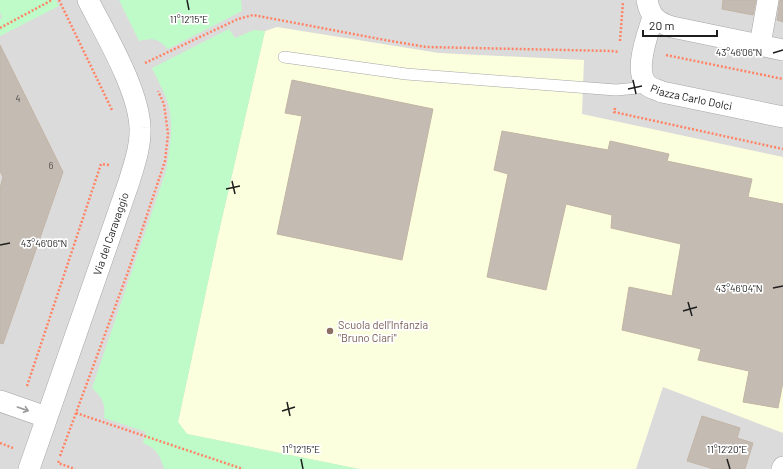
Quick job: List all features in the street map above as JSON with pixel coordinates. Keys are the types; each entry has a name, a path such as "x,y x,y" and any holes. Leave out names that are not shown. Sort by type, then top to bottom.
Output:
{"street":[{"name":"Via del Caravaggio","path":"29,469 129,182 140,135 140,122 137,108 124,73 88,0"},
{"path":"760,45 768,0"},
{"path":"650,8 662,24 783,50"},
{"name":"Piazza Carlo Dolci","path":"650,8 643,53 642,75 650,87 662,92 783,117"},
{"path":"0,401 46,417"}],"lane":[{"path":"284,57 406,74 616,90 650,87"}],"path":[{"path":"0,28 52,0"},
{"path":"59,0 113,114"},
{"path":"124,73 238,19 253,15 426,47 619,52"},
{"path":"643,53 664,54 783,79"},
{"path":"26,392 102,164 109,165 111,160"},
{"path":"75,469 58,463 128,272"},
{"path":"76,413 243,469"},
{"path":"0,443 17,449"}],"shaded area":[{"path":"0,0 783,0 783,469 0,469"},
{"path":"277,27 439,53 584,60 582,114 783,157 783,433 663,387 636,469 359,469 187,434 178,422 217,240 265,31"}],"green space":[{"path":"0,0 56,0 59,6 0,36 0,19 2,18 0,12"},
{"path":"119,0 241,0 242,11 168,49 155,40 148,39 139,41"},
{"path":"229,29 235,38 254,30 265,31 217,240 178,422 187,434 359,469 164,469 157,453 151,447 143,443 146,432 104,418 104,405 92,388 166,171 171,137 170,111 168,103 152,68"}],"building":[{"path":"723,0 756,0 753,15 722,9"},
{"path":"780,0 783,0 783,22 777,20"},
{"path":"0,45 63,172 3,344 0,343 0,188 3,177 0,171"},
{"path":"292,80 433,109 402,260 277,234 302,116 285,113"},
{"path":"502,131 608,150 610,141 669,154 667,161 752,179 748,197 783,204 783,382 778,408 743,402 749,371 698,360 701,349 622,330 629,287 672,296 681,244 611,228 612,215 566,204 546,290 487,277 508,174 494,170"},
{"path":"702,416 740,428 737,438 753,443 745,469 714,469 687,461"}],"place":[{"name":"Scuola dell'Infanzia \"Bruno Ciari\"","path":"330,331"}]}
